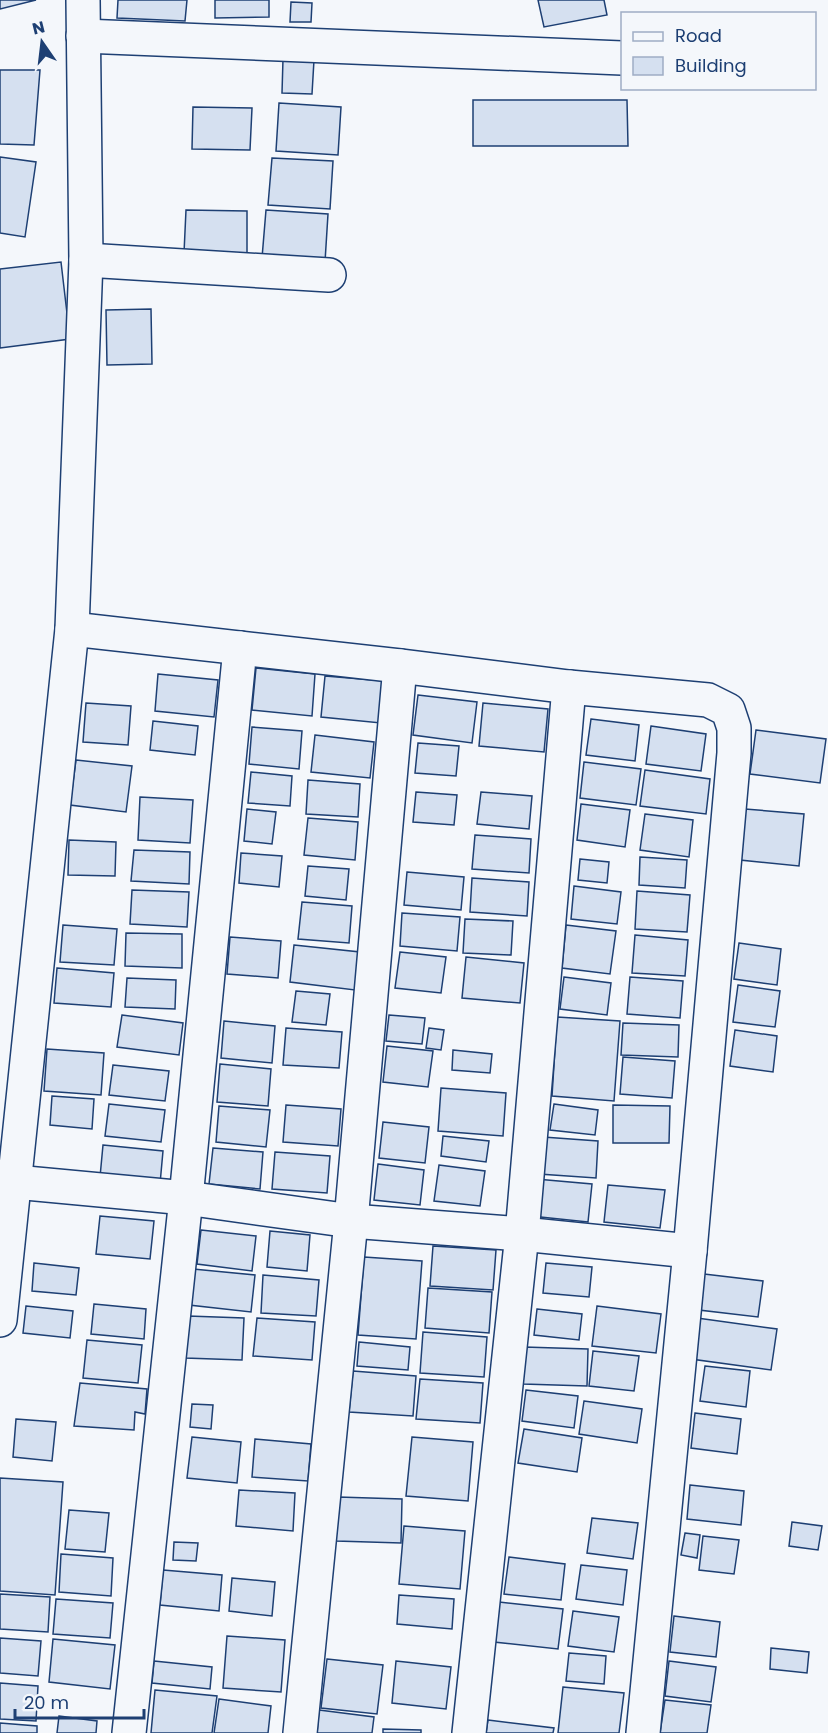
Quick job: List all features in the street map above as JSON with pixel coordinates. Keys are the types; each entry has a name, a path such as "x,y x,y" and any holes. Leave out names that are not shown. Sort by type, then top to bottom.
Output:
{"street":[{"path":"0,1320 72,629 86,260 83,0"},
{"path":"83,36 621,58"},
{"path":"86,260 329,275"},
{"path":"72,629 569,687 708,700 728,710 734,728 734,753 690,1251 643,1733"},
{"path":"129,1733 186,1198 240,648"},
{"path":"300,1733 351,1221 400,666"},
{"path":"469,1733 522,1234 569,687"},
{"path":"15,1182 186,1198 351,1221 522,1234 690,1251"}],"building":[{"path":"0,0 36,0 0,9"},
{"path":"118,0 187,0 185,21 117,18"},
{"path":"215,0 269,0 269,17 215,18"},
{"path":"538,0 604,0 607,15 544,27"},
{"path":"291,2 312,3 311,22 290,22"},
{"path":"283,59 314,60 312,94 282,93"},
{"path":"0,70 40,70 34,145 0,144"},
{"path":"473,100 627,100 628,146 473,146"},
{"path":"279,103 341,107 338,155 276,151"},
{"path":"193,107 252,108 250,150 192,149"},
{"path":"0,157 36,162 25,237 0,233"},
{"path":"272,158 333,161 330,209 268,205"},
{"path":"186,210 247,211 247,253 184,253"},
{"path":"266,210 328,214 325,262 262,258"},
{"path":"61,262 70,339 0,348 0,269"},
{"path":"151,309 152,364 107,365 106,310"},
{"path":"256,668 315,674 312,716 252,710"},
{"path":"158,674 218,680 214,717 155,711"},
{"path":"325,676 385,681 381,723 321,717"},
{"path":"418,695 477,702 472,743 413,735"},
{"path":"86,703 131,706 128,745 83,742"},
{"path":"483,703 548,709 544,752 479,746"},
{"path":"591,719 639,725 635,761 586,755"},
{"path":"153,721 198,726 195,755 150,750"},
{"path":"651,726 706,734 701,771 646,764"},
{"path":"252,727 302,731 299,769 249,764"},
{"path":"756,730 826,739 820,783 750,774"},
{"path":"315,735 374,742 370,778 311,772"},
{"path":"418,743 459,746 456,776 415,773"},
{"path":"76,760 132,766 126,812 70,805"},
{"path":"584,762 641,769 636,805 580,798"},
{"path":"645,770 710,779 706,814 640,806"},
{"path":"251,772 292,776 290,806 248,803"},
{"path":"308,780 360,784 358,817 306,814"},
{"path":"416,792 457,795 454,825 413,822"},
{"path":"481,792 532,796 529,829 477,824"},
{"path":"140,797 193,800 190,843 138,840"},
{"path":"581,804 630,810 625,847 577,840"},
{"path":"247,809 276,812 272,844 244,841"},
{"path":"745,809 804,814 799,866 740,860"},
{"path":"645,814 693,820 689,857 640,850"},
{"path":"308,818 358,822 355,860 304,855"},
{"path":"475,835 531,839 529,873 472,869"},
{"path":"69,840 116,842 115,876 68,875"},
{"path":"134,850 190,852 189,884 131,881"},
{"path":"241,853 282,856 279,887 239,883"},
{"path":"640,857 687,860 685,888 639,885"},
{"path":"580,859 609,862 607,883 578,880"},
{"path":"308,866 349,869 346,900 305,896"},
{"path":"407,872 464,877 461,910 404,905"},
{"path":"472,878 529,882 527,916 470,912"},
{"path":"574,886 621,892 617,924 571,919"},
{"path":"132,890 189,892 187,927 130,924"},
{"path":"637,891 690,895 687,932 635,929"},
{"path":"302,902 352,906 349,943 298,939"},
{"path":"402,913 460,917 457,951 400,946"},
{"path":"465,919 513,921 511,955 463,953"},
{"path":"63,925 117,929 114,965 60,962"},
{"path":"566,925 616,931 610,974 562,968"},
{"path":"126,933 182,934 182,968 125,966"},
{"path":"635,935 688,940 685,976 632,973"},
{"path":"230,937 281,941 278,978 227,974"},
{"path":"739,943 781,949 777,985 734,979"},
{"path":"294,945 360,952 355,990 290,982"},
{"path":"400,952 446,957 441,993 395,988"},
{"path":"466,957 524,963 520,1003 462,998"},
{"path":"57,968 114,973 111,1007 54,1003"},
{"path":"564,977 611,983 607,1015 560,1009"},
{"path":"630,977 683,981 680,1018 627,1014"},
{"path":"127,978 176,980 175,1009 125,1007"},
{"path":"738,985 780,991 775,1027 733,1022"},
{"path":"296,991 330,994 326,1025 292,1022"},
{"path":"122,1015 183,1023 179,1055 117,1047"},
{"path":"389,1015 425,1018 422,1044 386,1041"},
{"path":"557,1017 620,1021 614,1101 552,1096"},
{"path":"224,1021 275,1026 272,1063 221,1058"},
{"path":"623,1023 679,1025 678,1057 621,1055"},
{"path":"286,1028 342,1032 339,1068 283,1065"},
{"path":"429,1028 444,1030 441,1050 426,1048"},
{"path":"735,1030 777,1036 773,1072 730,1066"},
{"path":"387,1046 433,1051 428,1087 383,1082"},
{"path":"47,1049 104,1053 101,1095 44,1091"},
{"path":"453,1050 492,1054 490,1073 452,1070"},
{"path":"623,1057 675,1061 672,1098 620,1094"},
{"path":"220,1064 271,1069 268,1106 217,1102"},
{"path":"113,1065 169,1071 165,1101 109,1095"},
{"path":"441,1088 506,1093 503,1136 438,1131"},
{"path":"52,1096 94,1099 92,1129 50,1125"},
{"path":"109,1104 165,1110 161,1142 105,1136"},
{"path":"554,1104 598,1110 595,1135 550,1130"},
{"path":"286,1105 341,1109 338,1146 283,1142"},
{"path":"613,1105 670,1106 669,1143 613,1143"},
{"path":"219,1106 270,1110 266,1147 216,1142"},
{"path":"383,1122 429,1127 425,1163 379,1158"},
{"path":"443,1136 489,1141 486,1162 441,1156"},
{"path":"543,1137 598,1141 596,1178 539,1174"},
{"path":"103,1145 163,1151 160,1184 100,1177"},
{"path":"213,1148 263,1152 260,1189 209,1184"},
{"path":"275,1152 330,1156 327,1193 272,1189"},
{"path":"378,1164 424,1170 420,1205 374,1200"},
{"path":"439,1165 485,1171 480,1206 434,1201"},
{"path":"536,1179 592,1184 588,1222 531,1216"},
{"path":"608,1185 665,1190 660,1228 604,1222"},
{"path":"100,1216 154,1221 150,1259 96,1254"},
{"path":"201,1230 256,1236 252,1271 197,1264"},
{"path":"270,1231 310,1235 307,1271 267,1267"},
{"path":"433,1246 496,1250 493,1290 430,1286"},
{"path":"364,1257 422,1261 416,1339 358,1335"},
{"path":"34,1263 79,1268 76,1295 32,1291"},
{"path":"546,1263 592,1267 589,1297 543,1293"},
{"path":"193,1269 255,1275 251,1312 189,1305"},
{"path":"704,1274 763,1281 758,1317 699,1310"},
{"path":"263,1275 319,1280 316,1316 261,1313"},
{"path":"428,1288 492,1292 489,1333 425,1328"},
{"path":"94,1304 146,1309 144,1339 91,1334"},
{"path":"26,1306 73,1311 70,1338 23,1333"},
{"path":"597,1306 661,1314 656,1353 592,1346"},
{"path":"537,1309 582,1314 579,1340 534,1335"},
{"path":"188,1316 244,1318 242,1360 185,1358"},
{"path":"257,1318 315,1322 312,1360 253,1356"},
{"path":"697,1318 777,1329 771,1370 691,1359"},
{"path":"423,1332 487,1337 484,1377 420,1373"},
{"path":"87,1340 142,1345 138,1383 83,1378"},
{"path":"359,1342 410,1347 408,1370 357,1366"},
{"path":"524,1347 588,1349 587,1386 523,1384"},
{"path":"593,1351 639,1356 634,1391 589,1386"},
{"path":"705,1366 750,1371 746,1407 700,1401"},
{"path":"353,1371 416,1376 413,1416 349,1412"},
{"path":"420,1379 483,1383 480,1423 416,1419"},
{"path":"80,1383 147,1389 145,1414 135,1412 134,1430 74,1426"},
{"path":"526,1390 578,1396 574,1428 522,1421"},
{"path":"584,1401 642,1409 637,1443 579,1434"},
{"path":"192,1404 213,1405 211,1429 190,1427"},
{"path":"695,1413 741,1419 737,1454 691,1448"},
{"path":"16,1419 56,1422 52,1461 13,1457"},
{"path":"524,1429 582,1438 577,1472 518,1463"},
{"path":"192,1437 241,1442 237,1483 187,1478"},
{"path":"412,1437 473,1442 468,1501 406,1496"},
{"path":"255,1439 311,1444 308,1481 252,1477"},
{"path":"0,1478 63,1482 55,1595 0,1591"},
{"path":"690,1485 744,1491 741,1525 687,1519"},
{"path":"239,1490 295,1493 293,1531 236,1526"},
{"path":"338,1497 402,1499 401,1543 336,1541"},
{"path":"69,1510 109,1513 105,1552 65,1549"},
{"path":"592,1518 638,1523 633,1559 587,1553"},
{"path":"792,1522 822,1526 818,1550 789,1546"},
{"path":"404,1526 465,1531 460,1589 399,1584"},
{"path":"685,1533 700,1535 697,1558 681,1555"},
{"path":"703,1536 739,1540 734,1574 699,1570"},
{"path":"174,1542 198,1543 196,1561 173,1560"},
{"path":"61,1554 113,1558 111,1596 59,1592"},
{"path":"509,1557 565,1564 561,1600 504,1594"},
{"path":"581,1565 627,1570 623,1605 576,1599"},
{"path":"163,1570 222,1575 219,1611 160,1605"},
{"path":"232,1578 275,1582 272,1616 229,1611"},
{"path":"0,1594 50,1597 48,1632 0,1629"},
{"path":"399,1595 454,1599 452,1629 397,1624"},
{"path":"56,1599 113,1603 110,1638 53,1634"},
{"path":"499,1602 563,1609 558,1649 494,1642"},
{"path":"573,1611 619,1617 614,1652 568,1646"},
{"path":"674,1616 720,1622 716,1657 670,1652"},
{"path":"227,1636 285,1640 281,1692 223,1688"},
{"path":"0,1638 41,1641 38,1676 0,1673"},
{"path":"53,1639 115,1645 110,1689 49,1682"},
{"path":"771,1648 809,1652 807,1673 770,1669"},
{"path":"569,1653 606,1656 604,1684 566,1681"},
{"path":"327,1659 383,1665 377,1714 321,1708"},
{"path":"154,1661 212,1667 210,1689 152,1683"},
{"path":"396,1661 451,1667 446,1709 392,1703"},
{"path":"669,1661 716,1667 711,1702 665,1696"},
{"path":"0,1683 38,1686 36,1721 0,1719"},
{"path":"563,1687 624,1693 619,1733 558,1733"},
{"path":"155,1690 217,1696 212,1733 151,1733"},
{"path":"219,1699 271,1706 268,1733 214,1733"},
{"path":"665,1700 711,1705 707,1733 660,1733"},
{"path":"319,1710 374,1717 372,1733 317,1733"},
{"path":"59,1716 97,1721 96,1733 57,1733"},
{"path":"488,1720 554,1728 553,1733 486,1733"},
{"path":"0,1723 37,1726 37,1733 0,1733"},
{"path":"383,1729 421,1730 421,1733 383,1733"}]}
